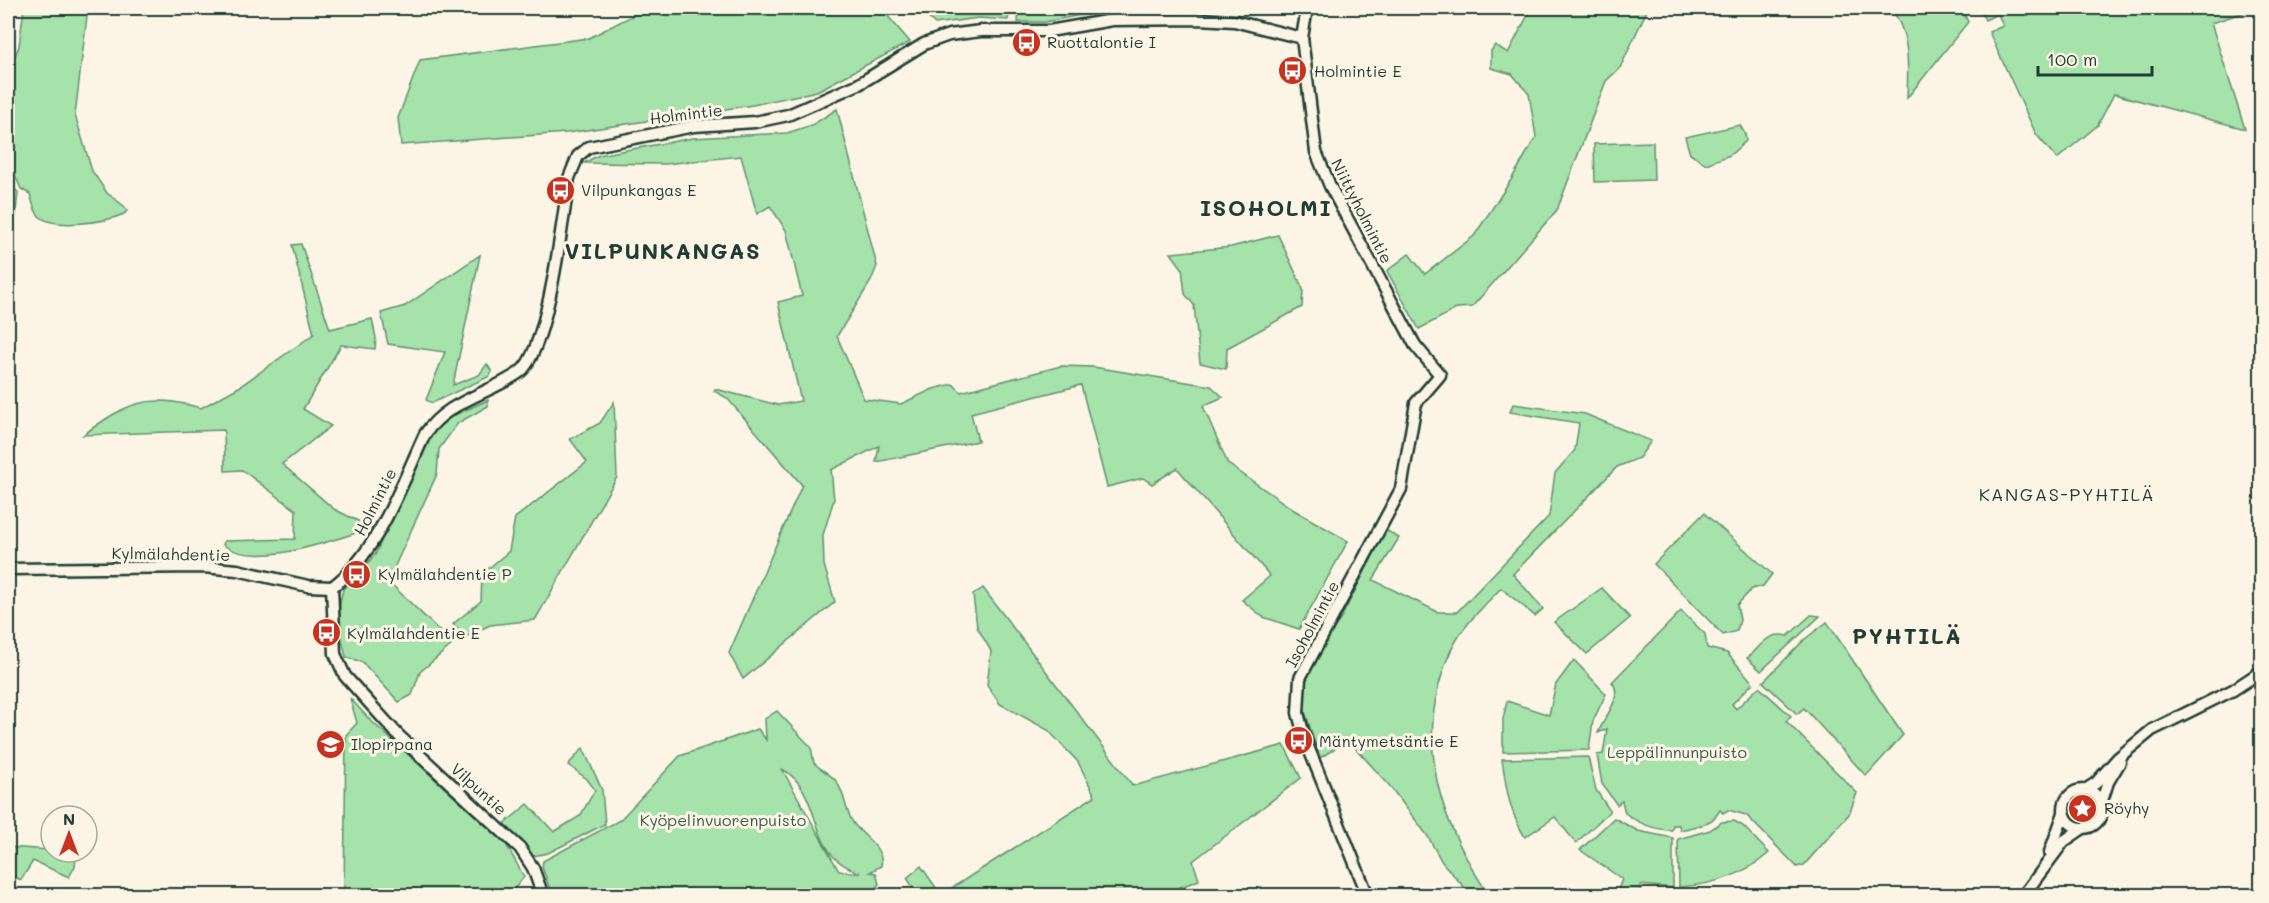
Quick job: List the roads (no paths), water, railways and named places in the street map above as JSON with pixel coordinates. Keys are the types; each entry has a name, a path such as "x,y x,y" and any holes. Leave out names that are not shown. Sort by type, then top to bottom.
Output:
{"street":[{"name":"Niittyholmintie","path":"1307,8 1302,38 1314,140 1323,169 1414,345 1440,375"},
{"name":"Holmintie","path":"332,587 361,561 434,420 449,409 506,381 523,369 531,357 541,332 569,178 578,156 589,147 694,126 755,122 788,115 836,96 880,73 924,44 948,35 981,31 1049,31 1112,20 1199,19 1234,21 1302,38"},
{"name":"Isoholmintie","path":"1368,896 1305,739 1298,713 1298,685 1314,650 1401,489 1416,403 1440,375"},
{"name":"Kylmälahdentie","path":"8,569 203,567 248,572 308,586 332,587"},
{"name":"Vilpuntie","path":"332,587 335,654 345,676 399,736 520,848 533,868 543,896"},
{"path":"2041,871 2060,831 2067,798 2075,791 2085,790 2096,783 2118,758 2158,726 2234,690 2262,671"},
{"path":"2101,804 2108,782 2129,750"},
{"path":"2023,896 2064,841 2098,821 2102,812 2101,804 2095,794 2085,790"},
{"path":"2064,813 2071,824 2083,828"}],"place":[{"name":"Ruottalontie I","path":"1026,42"},
{"name":"Holmintie E","path":"1293,71"},
{"name":"Vilpunkangas E","path":"560,190"},
{"name":"Kylmälahdentie P","path":"357,574"},
{"name":"Kylmälahdentie E","path":"326,633"},
{"name":"Mäntymetsäntie E","path":"1298,741"},
{"name":"Ilopirpana","path":"330,744"},
{"name":"Röyhy","path":"2083,808"}],"district":[{"name":"ISOHOLMI","path":"1266,208"},
{"name":"VILPUNKANGAS","path":"663,251"},
{"name":"KANGAS-PYHTILÄ","path":"2067,495"},
{"name":"PYHTILÄ","path":"1907,636"}],"park label":[{"name":"Leppälinnunpuisto","path":"1677,752"},
{"name":"Kyöpelinvuorenpuisto","path":"723,820"}]}
